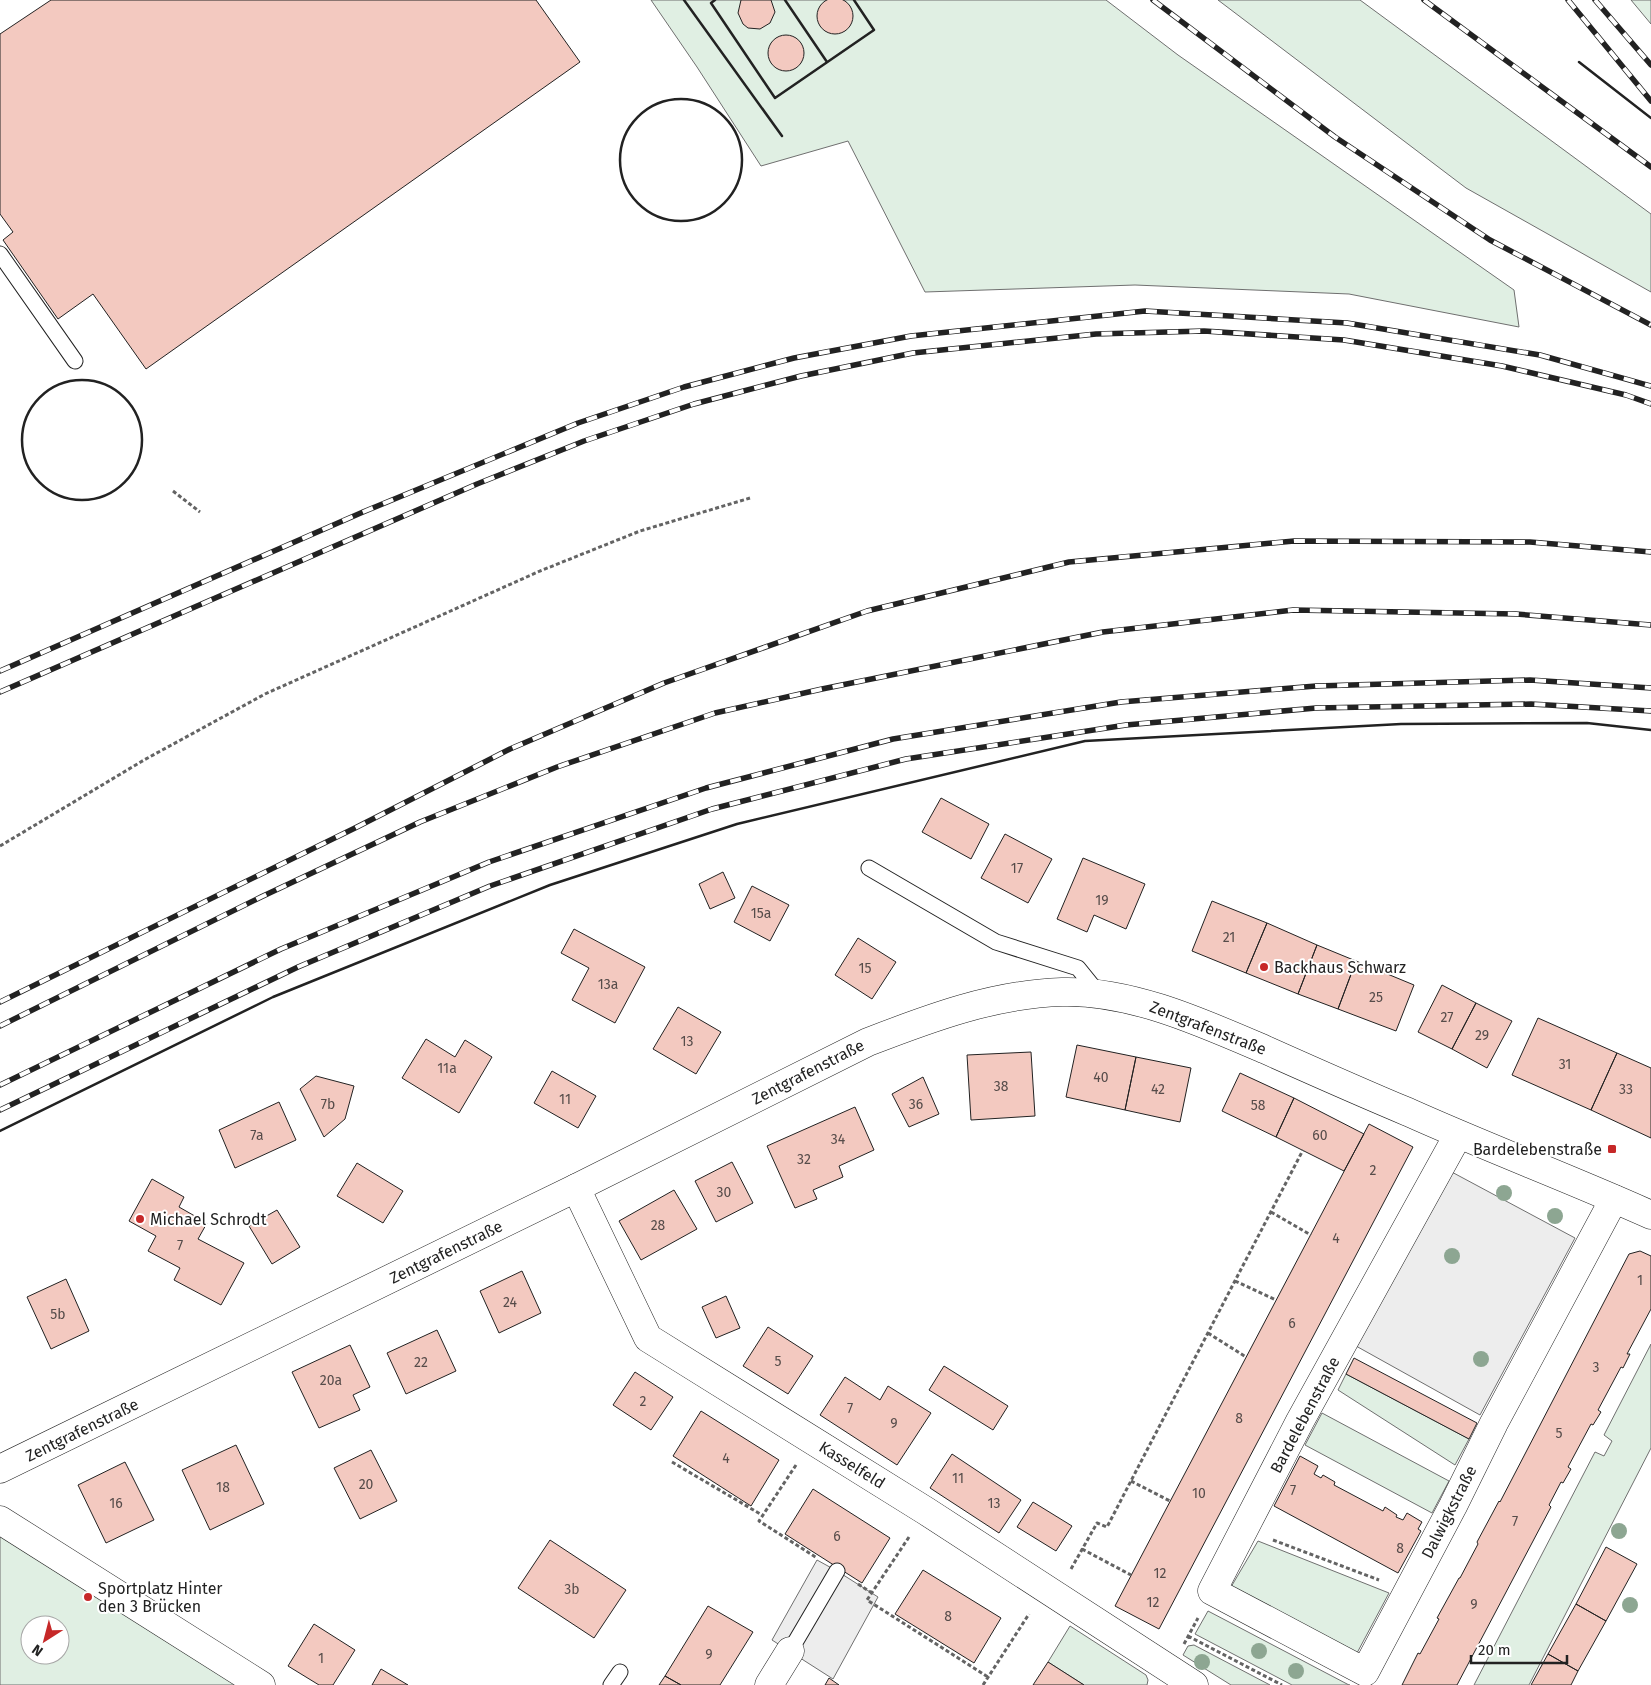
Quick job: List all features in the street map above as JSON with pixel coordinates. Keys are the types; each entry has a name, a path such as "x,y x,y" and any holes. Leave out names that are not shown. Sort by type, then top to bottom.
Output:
{"street":[{"name":"Zentgrafenstraße","path":"0,1469 576,1188 868,1042 918,1022 967,1007 1012,998 1062,992 1100,995 1139,1002 1179,1014 1222,1031 1458,1135 1651,1215"},
{"name":"Bardelebenstraße","path":"1212,1591 1300,1421 1458,1135"},
{"name":"Kasselfeld","path":"576,1188 648,1338 926,1511 1051,1592 1182,1682"},
{"name":"Dalwigkstraße","path":"1212,1591 1365,1672 1453,1506 1494,1423 1614,1199"},
{"path":"0,1520 261,1685"},
{"path":"769,1685 790,1651"}],"lane":[{"path":"0,254 75,361"},
{"path":"869,868 996,942 1078,968 1100,995"},
{"path":"790,1651 837,1570"},
{"path":"611,1685 620,1672"}],"path":[{"path":"173,492 200,512"},
{"path":"0,846 144,760 265,694 540,571 640,531 750,498"},
{"path":"983,1685 1082,1549 1097,1523 1107,1527 1303,1150"},
{"path":"1271,1212 1311,1235"},
{"path":"1234,1281 1276,1300"},
{"path":"1208,1333 1246,1357"},
{"path":"813,1440 758,1521 872,1593"},
{"path":"672,1462 762,1516"},
{"path":"1131,1481 1170,1501"},
{"path":"926,1511 867,1600 988,1678"},
{"path":"1244,1529 1408,1591"},
{"path":"1082,1549 1131,1575"},
{"path":"1188,1636 1282,1685"}],"green space":[{"path":"651,0 1106,0 1178,55 1514,290 1519,327 1349,294 1135,285 925,292 848,141 761,166"},
{"path":"1218,0 1360,0 1651,214 1651,292 1466,188"},
{"path":"1631,0 1651,0 1651,24"},
{"path":"1651,1344 1651,1448 1529,1685 1474,1685 1595,1452 1604,1456 1612,1441 1604,1435"},
{"path":"1346,1374 1469,1439 1455,1465 1338,1390"},
{"path":"1322,1413 1449,1481 1432,1513 1305,1445"},
{"path":"0,1530 244,1685 0,1685"},
{"path":"1258,1541 1389,1593 1357,1653 1231,1587"},
{"path":"1208,1611 1349,1685 1292,1685 1195,1634"},
{"path":"1070,1626 1146,1675 1147,1685 1084,1685 1048,1662"},
{"path":"1194,1645 1270,1685 1231,1685 1183,1655 1188,1646"}],"shaded area":[{"path":"1448,1170 1575,1238 1480,1415 1356,1346"},
{"path":"817,1560 878,1597 833,1679 772,1640"}],"building":[{"path":"835,-2 842,-1 848,3 852,9 852,23 848,29 842,33 835,34 828,33 822,29 818,23 817,16 818,9 822,3 828,-1"},
{"path":"51,0 536,0 580,62 146,369 93,294 58,319 3,240 13,232 0,214 0,34"},
{"path":"741,0 771,0 775,12 770,23 760,29 748,28 743,24 738,13"},
{"path":"786,35 793,36 799,40 803,46 803,60 799,66 793,70 786,71 779,70 773,66 769,60 768,53 769,46 773,40 779,36"},
{"path":"941,798 989,824 971,859 922,832"},
{"path":"1005,834 1052,859 1028,903 981,878"},
{"path":"1083,858 1145,884 1126,929 1094,915 1087,932 1057,919"},
{"path":"723,872 735,898 710,909 699,884"},
{"path":"752,886 789,905 770,941 734,922"},
{"path":"1212,901 1267,923 1246,973 1192,951"},
{"path":"1267,923 1317,945 1298,994 1246,973"},
{"path":"574,929 645,967 615,1023 572,1000 589,968 561,953"},
{"path":"858,938 896,962 872,999 835,975"},
{"path":"1317,945 1356,961 1338,1009 1298,994"},
{"path":"1356,961 1414,985 1396,1031 1338,1009"},
{"path":"1442,985 1476,1003 1452,1049 1418,1032"},
{"path":"1476,1003 1512,1021 1487,1068 1452,1049"},
{"path":"678,1007 721,1032 696,1074 653,1049"},
{"path":"1538,1018 1617,1053 1591,1110 1512,1075"},
{"path":"426,1039 455,1057 465,1040 492,1057 459,1113 402,1078"},
{"path":"1077,1045 1136,1057 1125,1110 1066,1097"},
{"path":"1031,1052 1035,1116 971,1120 967,1055"},
{"path":"1617,1053 1651,1068 1651,1138 1591,1110"},
{"path":"1136,1057 1191,1068 1180,1122 1125,1110"},
{"path":"552,1071 596,1096 578,1128 534,1103"},
{"path":"1240,1073 1294,1098 1276,1137 1222,1111"},
{"path":"316,1076 354,1086 345,1119 324,1137 300,1089"},
{"path":"923,1077 939,1114 909,1127 892,1094"},
{"path":"1294,1098 1364,1134 1344,1171 1276,1137"},
{"path":"279,1102 296,1140 235,1168 219,1130"},
{"path":"855,1107 874,1150 839,1166 843,1177 813,1190 817,1199 795,1208 767,1146"},
{"path":"1369,1124 1413,1147 1159,1629 1115,1606"},
{"path":"732,1162 753,1203 716,1222 695,1181"},
{"path":"357,1163 403,1191 383,1223 337,1196"},
{"path":"152,1179 184,1197 179,1207 207,1223 198,1239 244,1263 221,1305 174,1280 180,1268 148,1251 156,1236 129,1221"},
{"path":"674,1190 697,1229 641,1260 619,1221"},
{"path":"277,1210 300,1247 272,1264 249,1226"},
{"path":"1640,1251 1651,1256 1651,1309 1627,1354 1630,1354 1623,1368 1621,1367 1598,1410 1601,1412 1593,1425 1591,1424 1568,1467 1571,1469 1563,1483 1561,1482 1549,1505 1551,1507 1457,1685 1402,1685 1418,1653 1420,1654 1439,1619 1437,1618 1478,1544 1477,1542 1500,1502 1629,1254"},
{"path":"522,1271 541,1313 499,1333 480,1291"},
{"path":"66,1279 89,1331 51,1349 27,1297"},
{"path":"726,1296 740,1328 716,1338 702,1307"},
{"path":"768,1327 813,1356 788,1394 743,1366"},
{"path":"437,1330 456,1371 406,1394 387,1353"},
{"path":"350,1345 370,1387 353,1395 360,1410 319,1428 292,1372"},
{"path":"1354,1358 1477,1423 1469,1439 1346,1374"},
{"path":"944,1366 1008,1406 993,1430 929,1390"},
{"path":"635,1372 673,1397 651,1430 613,1405"},
{"path":"845,1377 880,1400 888,1386 931,1413 897,1465 820,1415"},
{"path":"701,1411 779,1460 751,1506 673,1456"},
{"path":"236,1445 264,1504 210,1530 182,1470"},
{"path":"371,1450 397,1501 360,1519 334,1468"},
{"path":"952,1454 1021,1500 999,1533 930,1488"},
{"path":"1300,1456 1318,1466 1314,1474 1321,1478 1323,1475 1335,1482 1334,1485 1383,1511 1385,1507 1397,1515 1396,1517 1403,1520 1407,1513 1422,1522 1418,1529 1421,1531 1398,1573 1274,1506"},
{"path":"125,1462 154,1520 106,1543 78,1485"},
{"path":"813,1489 890,1538 862,1583 785,1534"},
{"path":"1033,1502 1072,1526 1056,1551 1017,1527"},
{"path":"550,1540 626,1590 594,1638 518,1588"},
{"path":"1606,1547 1637,1564 1606,1621 1576,1604"},
{"path":"923,1570 1001,1618 974,1663 895,1614"},
{"path":"1576,1604 1606,1621 1578,1671 1548,1654"},
{"path":"708,1606 753,1632 720,1685 681,1685 665,1676"},
{"path":"314,1624 355,1650 333,1685 319,1685 288,1666"},
{"path":"1548,1654 1578,1671 1571,1685 1531,1685"},
{"path":"1048,1662 1084,1685 1033,1685"},
{"path":"381,1669 408,1685 372,1685"},
{"path":"665,1676 681,1685 659,1685"},
{"path":"829,1678 839,1685 825,1685"}],"railway":[{"path":"1153,0 1335,137 1490,240 1651,325"},
{"path":"1424,0 1651,167"},
{"path":"1568,0 1651,101"},
{"path":"1595,0 1651,65"},
{"path":"0,671 363,512 578,423 684,387 794,358 911,336 1145,311 1347,323 1540,355 1651,386"},
{"path":"0,692 477,484 584,441 694,404 801,376 913,353 1096,334 1204,331 1344,340 1502,366 1626,395 1651,404"},
{"path":"0,1002 355,828 510,749 664,683 867,611 1069,562 1294,541 1530,542 1651,552"},
{"path":"0,1026 261,897 420,822 557,767 715,713 822,689 1103,632 1293,610 1516,614 1651,625"},
{"path":"0,1085 281,949 489,862 706,788 893,739 1121,702 1316,686 1530,680 1651,688"},
{"path":"0,1110 298,967 490,886 712,809 906,759 1126,725 1316,708 1531,704 1651,711"}],"wall":[{"path":"684,0 782,136"},
{"path":"715,0 711,3 775,98 874,30 854,0"},
{"path":"785,0 827,62"},
{"path":"1579,62 1651,118"},
{"path":"681,99 693,100 704,104 715,109 724,117 732,126 737,137 741,148 742,160 741,172 737,183 732,194 724,203 715,211 704,216 693,220 681,221 669,220 658,216 647,211 638,203 630,194 625,183 621,172 620,160 621,148 625,137 630,126 638,117 647,109 658,104 669,100 681,99"},
{"path":"82,380 105,384 125,397 138,417 142,440 138,463 125,483 105,496 82,500 59,496 39,483 26,463 22,440 26,417 39,397 59,384 82,380"},
{"path":"0,1131 273,997 550,885 737,824 1085,741 1401,724 1587,723 1651,730"}],"place":[{"name":"Backhaus Schwarz","path":"1264,967"},
{"name":"Bardelebenstraße","path":"1612,1149"},
{"name":"Michael Schrodt","path":"140,1219"},
{"name":"Sportplatz Hinter den 3 Brücken","path":"88,1597"}]}
